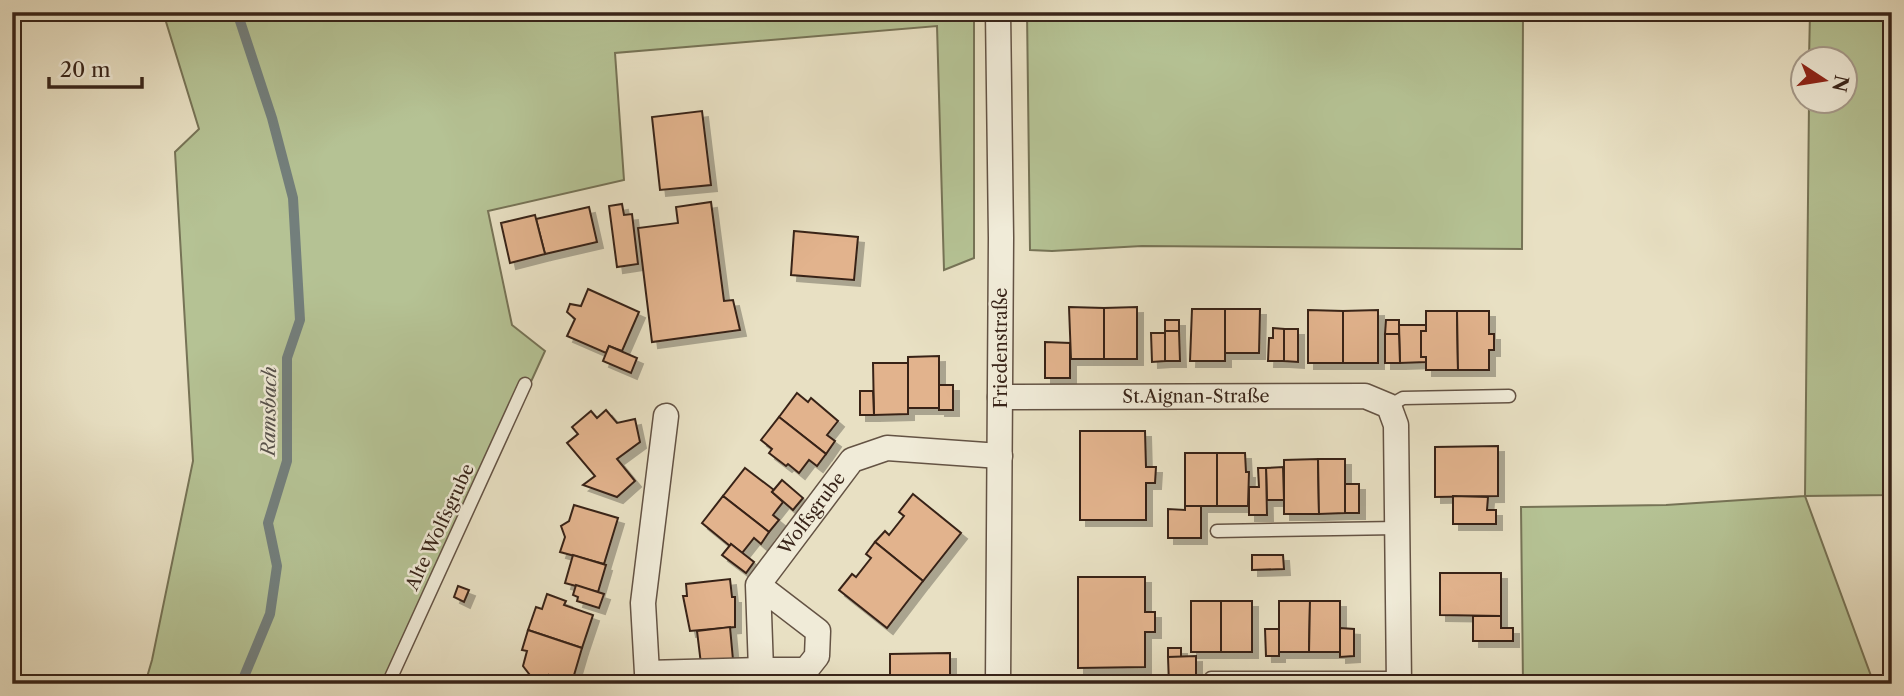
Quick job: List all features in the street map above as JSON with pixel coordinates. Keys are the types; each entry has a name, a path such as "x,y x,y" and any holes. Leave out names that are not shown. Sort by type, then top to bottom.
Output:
{"street":[{"name":"Friedenstraße","path":"998,12 1001,237 998,684"},
{"name":"St.Aignan-Straße","path":"1000,397 1365,396 1389,406"},
{"path":"1389,406 1396,425 1399,681"},
{"path":"666,416 643,603 648,679 761,670 806,670 817,656 818,631 758,585"},
{"name":"Wolfsgrube","path":"758,585 852,460 887,448 1000,456"},
{"path":"758,585 761,670"}],"lane":[{"name":"Alte Wolfsgrube","path":"388,684 525,384"},
{"path":"1389,406 1403,398 1508,396"},
{"path":"1217,531 1398,528"},
{"path":"1211,678 1399,681"}],"green space":[{"path":"163,12 974,12 974,258 944,270 937,26 615,53 624,180 488,211 512,325 545,351 393,684 145,684 193,461 175,152 199,129"},
{"path":"1027,12 1523,12 1522,249 1142,246 1030,250"},
{"path":"1810,12 1892,12 1892,495 1805,496 1809,116 1858,116 1858,46 1809,46"},
{"path":"1805,496 1874,684 1523,684 1521,507 1666,505"}],"building":[{"path":"702,111 711,185 660,190 652,117"},
{"path":"711,202 724,301 733,300 740,330 652,342 638,228 678,223 676,207"},
{"path":"622,204 624,215 632,214 638,264 617,267 609,206"},
{"path":"589,207 597,242 545,254 536,219"},
{"path":"535,215 545,254 510,263 501,223"},
{"path":"794,231 858,237 854,280 791,275"},
{"path":"588,289 639,312 622,351 609,346 606,353 567,336 575,319 567,312 570,304 581,306"},
{"path":"1069,307 1104,308 1104,359 1071,359"},
{"path":"1137,307 1137,359 1104,359 1104,308"},
{"path":"1192,309 1225,309 1225,361 1190,361"},
{"path":"1225,309 1260,309 1259,353 1225,353"},
{"path":"1308,310 1343,311 1343,363 1308,363"},
{"path":"1378,310 1378,363 1343,363 1343,311"},
{"path":"1426,311 1457,311 1458,370 1426,370 1426,357 1421,357 1421,331 1426,331"},
{"path":"1457,311 1489,311 1489,334 1494,334 1494,350 1489,350 1489,370 1458,370"},
{"path":"1165,320 1179,320 1179,331 1165,331"},
{"path":"1386,320 1399,320 1399,334 1385,334"},
{"path":"1399,325 1426,325 1426,331 1421,331 1421,357 1426,357 1426,362 1400,363"},
{"path":"1273,328 1284,329 1284,361 1268,361 1269,338 1273,338"},
{"path":"1284,329 1298,329 1298,362 1284,361"},
{"path":"1165,331 1179,331 1180,361 1165,361"},
{"path":"1151,333 1165,333 1165,361 1152,362"},
{"path":"1385,334 1399,334 1400,363 1385,363"},
{"path":"1045,342 1070,343 1070,378 1045,378"},
{"path":"609,346 637,358 631,373 603,361"},
{"path":"939,356 939,408 908,408 908,357"},
{"path":"873,363 908,363 908,414 874,415"},
{"path":"939,385 953,385 953,410 939,410"},
{"path":"860,391 873,391 874,415 860,415"},
{"path":"797,393 808,402 811,398 838,421 827,435 835,441 826,454 779,417"},
{"path":"606,410 617,423 635,419 640,442 617,459 635,481 617,497 583,485 595,476 567,443 578,434 572,427 591,411 597,418"},
{"path":"779,417 826,454 817,466 809,460 799,473 769,453 772,449 761,440"},
{"path":"1080,431 1145,431 1146,467 1156,467 1155,483 1146,483 1146,520 1080,520"},
{"path":"1498,446 1498,496 1435,497 1435,447"},
{"path":"1185,453 1217,453 1217,506 1185,506"},
{"path":"1217,453 1245,453 1246,472 1249,472 1248,506 1217,506"},
{"path":"1318,459 1319,514 1284,514 1284,460"},
{"path":"1318,459 1345,459 1345,513 1319,514"},
{"path":"1283,467 1284,500 1267,500 1266,468"},
{"path":"745,468 774,490 772,492 783,502 773,515 779,520 769,532 723,496"},
{"path":"1258,468 1266,468 1267,515 1249,515 1249,487 1259,487"},
{"path":"782,480 803,498 793,510 772,492"},
{"path":"1345,484 1359,484 1359,513 1345,513"},
{"path":"913,494 961,533 923,581 875,542 885,531 889,535 904,516 899,512"},
{"path":"723,496 769,532 761,544 754,538 742,553 702,523"},
{"path":"1453,496 1488,497 1487,510 1496,510 1496,524 1453,524"},
{"path":"574,505 618,518 604,564 560,552 565,537 561,526 569,521"},
{"path":"1185,506 1201,506 1201,538 1168,538 1168,509 1185,510"},
{"path":"875,542 923,581 887,628 839,590 852,574 856,577 871,558 866,554"},
{"path":"731,544 754,562 746,573 722,555"},
{"path":"573,555 606,565 598,592 565,583"},
{"path":"1252,555 1283,555 1284,569 1252,570"},
{"path":"1440,573 1501,573 1501,616 1440,615"},
{"path":"1078,577 1145,577 1145,612 1155,612 1155,632 1145,632 1145,667 1078,668"},
{"path":"730,579 732,597 735,597 735,627 690,631 683,596 687,596 686,584"},
{"path":"576,585 604,594 599,608 577,601 578,597 573,595"},
{"path":"458,586 469,590 464,602 454,597"},
{"path":"547,594 566,601 564,605 593,615 582,648 528,630 536,607 542,609"},
{"path":"1191,601 1221,601 1221,652 1191,652"},
{"path":"1221,601 1252,601 1252,652 1221,652"},
{"path":"1279,601 1310,601 1309,652 1279,652"},
{"path":"1310,601 1340,601 1340,652 1309,652"},
{"path":"1473,616 1501,616 1501,628 1513,628 1513,641 1473,641"},
{"path":"730,627 733,660 701,664 697,631"},
{"path":"1340,628 1354,629 1354,656 1340,657"},
{"path":"1265,629 1279,629 1279,656 1266,656"},
{"path":"528,630 582,648 572,682 549,675 546,680 533,679 523,666 527,651 522,650"},
{"path":"1168,648 1181,648 1181,657 1168,657"},
{"path":"950,653 950,684 896,684 897,676 890,676 890,654"},
{"path":"1196,656 1196,684 1169,684 1168,657"},
{"path":"549,675 575,683 575,684 545,684"}],"waterway":[{"name":"Ramsbach","path":"237,12 272,118 293,198 300,320 287,358 287,461 268,523 277,566 270,614 241,684"}]}
